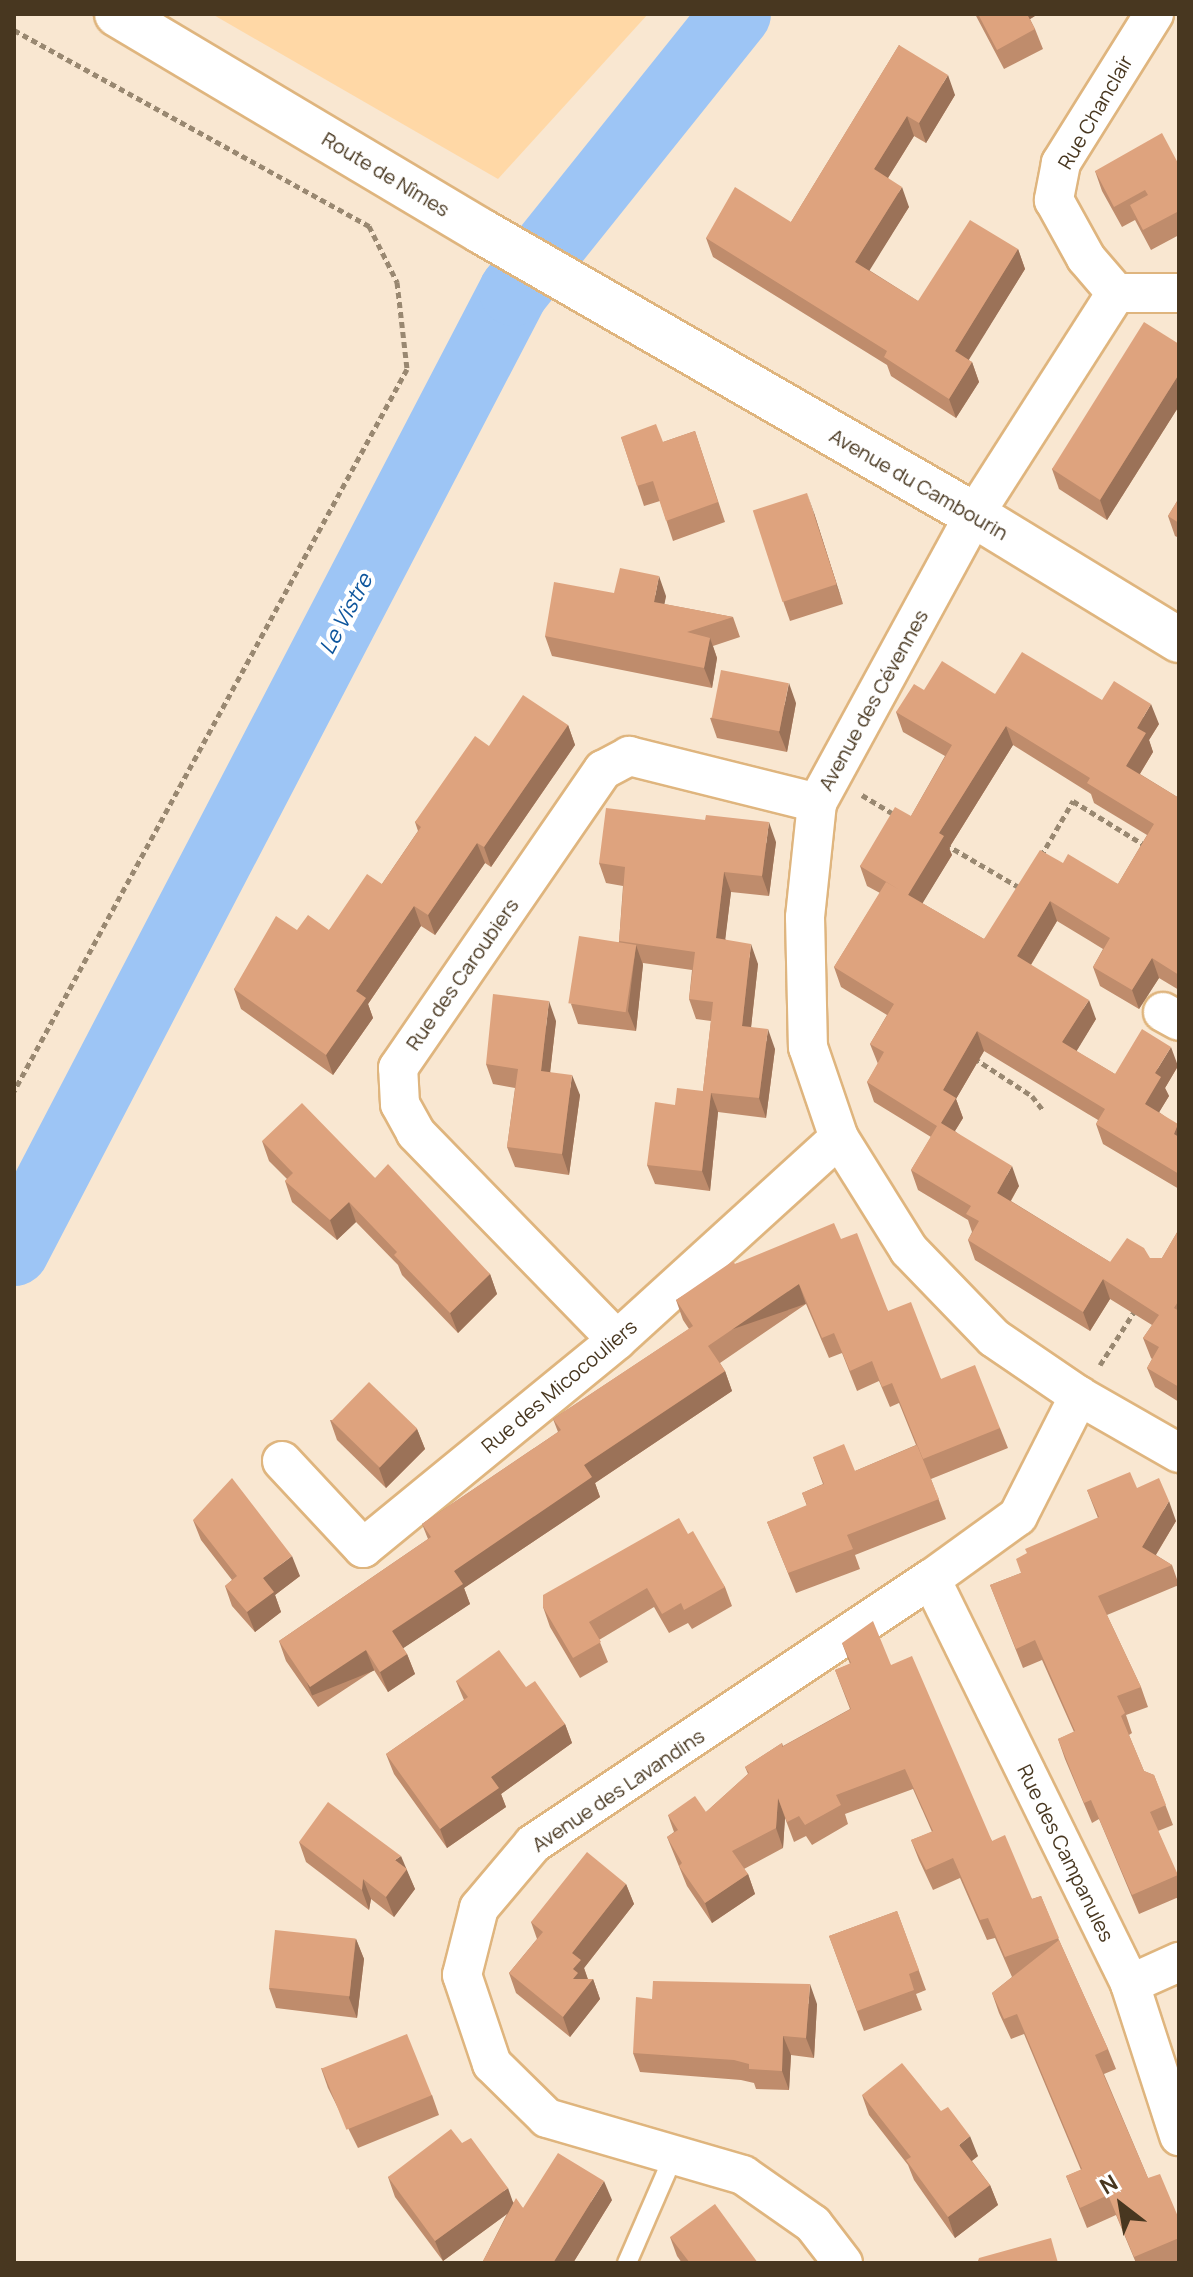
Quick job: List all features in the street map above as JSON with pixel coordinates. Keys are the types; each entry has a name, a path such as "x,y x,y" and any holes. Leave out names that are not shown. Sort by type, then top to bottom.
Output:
{"street":[{"name":"Route de Nîmes","path":"117,14 656,332"},
{"name":"Rue Chanclair","path":"1116,293 1086,258 1054,200 1061,163 1154,14"},
{"path":"974,515 1116,293 1179,293"},
{"name":"Avenue du Cambourin","path":"656,332 974,515 1179,640"},
{"name":"Avenue des Cévennes","path":"974,515 824,790 805,917 808,1047 839,1138 909,1250 994,1338 1079,1396 1179,1453"},
{"name":"Rue des Caroubiers","path":"617,1340 416,1133 400,1104 398,1068 603,770 629,756 824,790"},
{"name":"Rue des Micocouliers","path":"282,1461 363,1548 617,1340 839,1138"},
{"name":"Avenue des Lavandins","path":"843,2263 813,2224 743,2175 547,2118 492,2064 462,1975 479,1908 533,1844 931,1579 1018,1516 1079,1396"},
{"name":"Rue des Campanules","path":"931,1579 1130,1984 1179,2136"},
{"path":"1130,1984 1179,1962"}],"lane":[{"path":"627,2263 674,2155"}],"path":[{"path":"14,30 369,226 397,282 407,369 14,1091"},
{"path":"824,790 899,817"},
{"path":"1036,865 1073,801 1152,850"},
{"path":"940,841 1022,890"},
{"path":"1014,903 1029,877"},
{"path":"972,1057 1032,1096 1043,1110"},
{"path":"1079,1396 1138,1305"}],"shaded area":[{"path":"212,14 648,14 498,179"}],"building":[{"path":"978,14 1027,14 1035,29 997,50"},
{"path":"899,45 948,75 919,123 907,116 874,169 902,187 855,262 918,301 970,220 1018,249 955,351 972,362 949,399 884,357 887,351 706,238 735,187 791,222"},
{"path":"1162,133 1179,165 1179,211 1143,230 1130,205 1148,195 1145,190 1114,207 1095,171"},
{"path":"1144,322 1179,344 1179,374 1100,500 1052,469"},
{"path":"656,424 663,442 695,431 718,502 666,521 653,481 637,486 621,437"},
{"path":"807,493 837,584 782,602 753,511"},
{"path":"1179,498 1179,523 1168,516"},
{"path":"620,568 659,576 654,602 733,617 687,632 710,638 704,668 545,636 554,582 614,593"},
{"path":"1022,652 1102,700 1114,681 1151,704 1137,728 1146,733 1126,766 1179,798 1179,975 1152,958 1132,990 1093,967 1110,938 1050,901 1017,956 1089,1000 1062,1042 1115,1074 1142,1029 1171,1047 1155,1073 1161,1077 1145,1104 1178,1124 1174,1134 1179,1137 1179,1174 1096,1124 1105,1109 977,1031 943,1090 956,1098 941,1123 1012,1166 997,1193 1110,1262 1127,1238 1144,1248 1150,1258 1162,1258 1179,1229 1179,1300 1174,1308 1179,1311 1179,1387 1147,1368 1159,1347 1143,1338 1159,1315 1103,1279 1083,1312 968,1240 979,1221 966,1214 971,1206 911,1170 937,1126 867,1082 884,1052 870,1044 894,1004 834,967 886,882 860,866 895,807 911,816 952,745 896,712 914,684 924,690 942,661 995,694","holes":["1006,726 1090,778 1087,783 1154,824 1118,884 1068,854 1063,863 1040,850 984,939 908,895 944,836 939,833"]},
{"path":"721,670 789,683 779,731 712,718"},
{"path":"523,695 568,725 484,847 477,843 428,915 414,906 356,991 366,998 326,1055 234,989 276,916 297,930 308,915 329,930 367,874 382,884 421,827 415,822 475,736 489,746"},
{"path":"606,808 705,820 706,815 769,822 762,876 724,872 716,938 751,944 742,1026 768,1029 759,1098 711,1093 702,1171 647,1165 655,1102 675,1105 677,1088 703,1091 713,1002 689,999 695,952 619,941 625,867 599,863"},
{"path":"579,936 636,945 626,1012 568,1003"},
{"path":"493,994 549,1001 541,1071 572,1075 562,1154 507,1147 518,1069 486,1064"},
{"path":"302,1103 375,1178 388,1164 490,1274 450,1313 349,1202 330,1220 285,1181 293,1173 262,1141"},
{"path":"834,1223 841,1239 857,1233 888,1311 911,1302 941,1379 975,1365 1000,1428 923,1459 892,1383 882,1387 872,1361 850,1371 834,1333 822,1338 799,1284 708,1346 725,1371 584,1465 592,1477 454,1571 463,1584 392,1631 407,1654 380,1672 366,1650 310,1687 279,1641 431,1537 422,1524 561,1430 553,1419 693,1326 676,1300 733,1261 735,1264"},
{"path":"369,1382 417,1429 380,1467 331,1421"},
{"path":"844,1444 855,1471 917,1445 939,1499 847,1535 853,1549 788,1573 767,1522 807,1505 802,1493 824,1484 813,1457"},
{"path":"1130,1472 1137,1488 1159,1478 1169,1501 1142,1547 1172,1565 1098,1596 1141,1687 1117,1696 1125,1713 1121,1716 1144,1771 1154,1775 1166,1805 1150,1812 1178,1875 1132,1895 1091,1800 1084,1803 1058,1739 1075,1731 1035,1640 1016,1649 990,1585 1021,1573 1016,1559 1027,1553 1025,1549 1099,1517 1087,1490"},
{"path":"232,1478 292,1556 263,1578 274,1592 247,1612 225,1586 237,1576 193,1520"},
{"path":"679,1518 688,1534 693,1531 725,1587 684,1610 681,1603 662,1614 647,1588 589,1622 601,1642 573,1658 543,1607 543,1595"},
{"path":"873,1621 891,1665 912,1656 992,1841 1005,1835 1032,1899 1041,1896 1059,1938 1005,1957 988,1918 980,1920 953,1858 926,1870 911,1840 933,1831 905,1769 836,1795 841,1805 805,1825 799,1816 787,1822 778,1798 776,1828 732,1851 748,1874 705,1903 679,1866 682,1863 667,1837 678,1830 668,1815 695,1796 706,1812 749,1773 745,1767 782,1743 782,1747 851,1709 835,1670 851,1663 842,1643"},
{"path":"499,1650 526,1687 535,1681 565,1724 491,1777 499,1788 440,1829 386,1754 468,1697 456,1681"},
{"path":"328,1802 401,1856 395,1860 407,1869 386,1897 363,1879 362,1890 299,1842"},
{"path":"587,1852 626,1884 572,1953 581,1960 573,1969 578,1973 573,1979 593,1979 563,2017 509,1973 543,1932 531,1922"},
{"path":"897,1911 919,1970 909,1974 914,1990 857,2011 829,1936"},
{"path":"275,1930 356,1938 349,1996 269,1988"},
{"path":"1059,1940 1108,2049 1095,2055 1148,2178 1160,2174 1179,2219 1179,2238 1134,2257 1108,2195 1080,2208 1066,2176 1082,2169 1017,2014 1004,2019 992,1993"},
{"path":"653,1981 810,1984 806,2038 783,2036 782,2071 749,2069 749,2064 734,2060 633,2053 636,1997 652,1999"},
{"path":"407,2034 432,2095 346,2130 322,2068"},
{"path":"902,2063 941,2111 948,2107 970,2136 959,2145 990,2185 948,2217 906,2160 911,2157 862,2095"},
{"path":"451,2129 462,2143 471,2138 508,2188 435,2241 388,2177"},
{"path":"558,2153 604,2181 553,2263 482,2263 516,2198 523,2208"},
{"path":"715,2204 758,2263 690,2263 670,2237"},
{"path":"1051,2238 1058,2263 978,2261 979,2258"}],"waterway":[{"name":"Le Vistre","path":"14,1251 514,291 736,14"}]}
